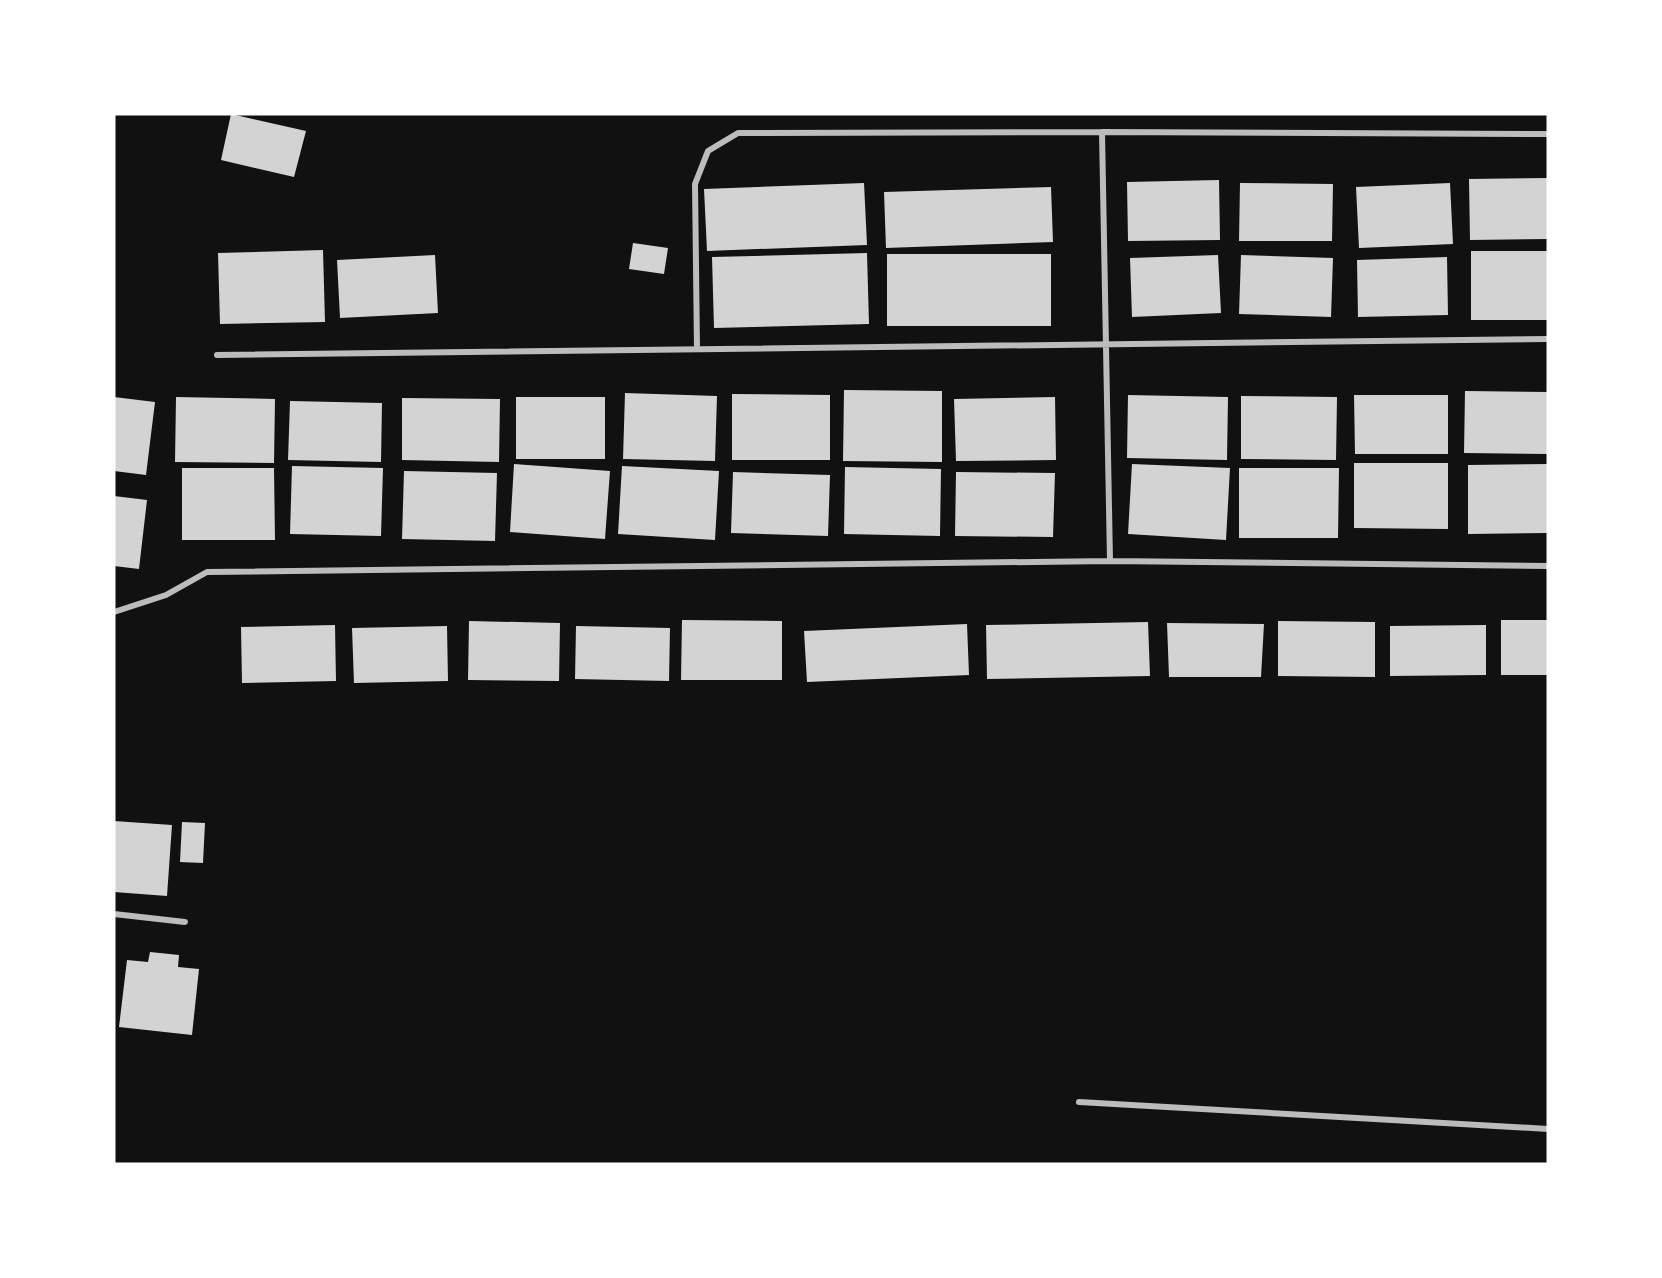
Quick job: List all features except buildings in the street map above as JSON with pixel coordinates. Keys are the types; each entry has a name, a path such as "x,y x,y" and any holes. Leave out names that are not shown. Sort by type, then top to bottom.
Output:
{"street":[{"path":"1102,132 1110,561"},
{"path":"698,349 695,184 708,151 738,133 1548,134"},
{"path":"217,355 1548,339"},
{"path":"114,612 166,595 207,573 1110,561 1548,566"},
{"path":"114,914 185,922"},
{"path":"1079,1102 1548,1129"}]}
